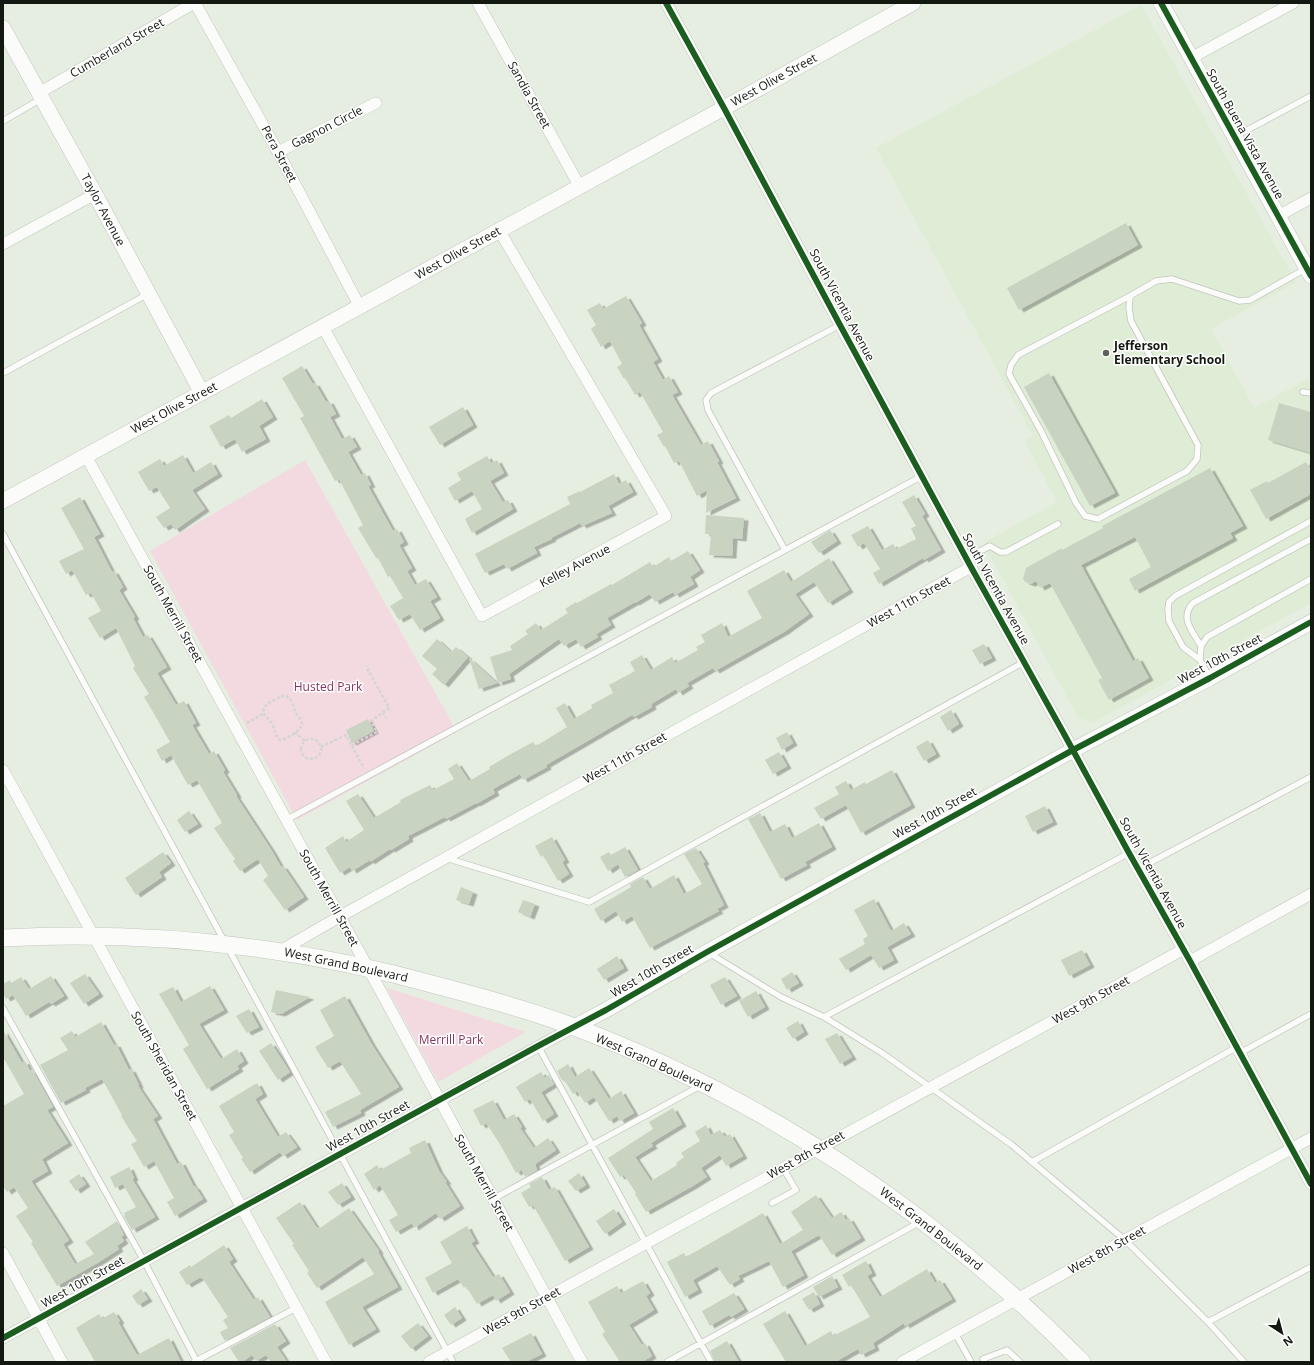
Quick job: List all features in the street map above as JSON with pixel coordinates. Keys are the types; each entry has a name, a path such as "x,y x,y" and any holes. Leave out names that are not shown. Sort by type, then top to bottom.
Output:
{"main road":[{"name":"West Grand Boulevard","path":"3,938 141,937 226,944 280,951 368,968 505,1004 574,1027 673,1068 745,1106 818,1149 883,1192 923,1221 1017,1299 1082,1362"}],"street":[{"name":"Cumberland Street","path":"40,96 195,3"},
{"name":"Pera Street","path":"195,3 278,152 360,307"},
{"name":"Sandia Street","path":"478,3 580,187"},
{"name":"South Vicentia Avenue","path":"666,3 922,476 1129,853 1184,949 1311,1184"},
{"name":"West Olive Street","path":"3,501 580,187 913,3"},
{"name":"South Buena Vista Avenue","path":"1161,3 1309,272"},
{"path":"1191,58 1293,3"},
{"name":"Taylor Avenue","path":"3,28 202,393"},
{"name":"Gagnon Circle","path":"278,152 376,103"},
{"path":"3,244 94,194"},
{"path":"1278,216 1311,198"},
{"name":"Kelley Avenue","path":"323,327 482,616 666,516 500,230"},
{"name":"South Merrill Street","path":"86,456 368,968 582,1362"},
{"name":"West 11th Street","path":"280,951 969,562"},
{"name":"West 10th Street","path":"3,1338 606,1010 707,952 1073,750 1210,678 1311,622"},
{"name":"South Sheridan Street","path":"3,770 326,1362"},
{"path":"1190,961 1311,894"},
{"name":"West 9th Street","path":"429,1362 1184,949"},
{"name":"West 8th Street","path":"902,1362 1311,1138"},
{"path":"3,1254 6,1266 38,1318 62,1362"}],"lane":[{"path":"3,121 40,96"},
{"path":"1234,137 1311,96"},
{"path":"1130,296 1129,308 1131,321 1198,445 1197,460 1187,471 1098,518 1085,516 1076,503 1041,431 1009,374 1011,365 1018,355 1156,281 1172,280 1239,301 1250,300 1309,272"},
{"path":"3,373 148,294"},
{"path":"785,550 708,410 706,400 712,394 840,325"},
{"path":"1304,392 1311,393"},
{"path":"286,820 922,476"},
{"path":"1210,678 1200,660 1183,647 1169,621 1169,602 1175,596 1311,521"},
{"path":"969,562 990,546 1000,552 1006,552 1058,524"},
{"path":"3,534 453,1362"},
{"path":"1201,646 1186,620 1188,611 1193,603 1311,539"},
{"path":"1200,660 1201,646 1204,640 1210,635 1311,579"},
{"path":"446,858 589,902 1024,662"},
{"path":"1138,869 1311,777"},
{"path":"824,1017 1129,853"},
{"path":"707,952 781,997 824,1017 882,1053 1012,1145 1125,1240 1208,1322 1244,1362"},
{"path":"3,1008 144,1261 196,1362 296,1308"},
{"path":"1032,1162 1238,1050 1311,1014"},
{"path":"538,1046 712,1362"},
{"path":"493,1199 593,1146 703,1084"},
{"path":"772,1203 796,1190 783,1168"},
{"path":"666,1362 923,1221"},
{"path":"1208,1322 1311,1267"},
{"path":"955,1333 971,1362"},
{"path":"985,1362 983,1359 1006,1350 1020,1362"}],"path":[{"path":"352,745 377,732 371,721 389,708 366,666"},
{"path":"281,696 287,696 290,699 296,714 302,721 299,730 280,740 276,736 273,725 264,714 263,709 266,704 281,696"},
{"path":"383,712 386,718"},
{"path":"247,723 264,714"},
{"path":"295,732 305,741"},
{"path":"321,747 346,735 368,776"},
{"path":"315,739 320,744 320,753 316,758 313,759 306,757 302,753 302,746 305,741 315,739"}],"shaded area":[{"name":"Jefferson Elementary School","path":"1141,5 1296,282 1211,329 1254,408 1311,377 1311,603 1092,723 1078,717 983,543 1057,502 1025,441 1033,436 876,148"}],"green space":[{"name":"Husted Park","path":"305,460 457,732 297,820 150,551"},
{"name":"Merrill Park","path":"387,988 526,1032 438,1082"}],"building":[{"path":"1126,223 1138,245 1019,310 1007,288"},
{"path":"626,296 642,323 639,325 658,359 653,362 663,380 669,376 678,392 672,395 701,445 708,441 736,498 706,513 707,490 697,496 679,461 674,463 657,435 663,432 640,392 635,395 617,367 622,364 610,341 601,347 591,329 596,325 587,310 600,303 603,309"},
{"path":"302,366 313,384 315,383 326,402 329,401 336,414 330,417 342,439 350,435 357,447 348,452 361,475 365,473 371,485 368,486 393,531 397,529 404,542 399,545 412,568 407,571 415,585 426,579 437,597 430,601 440,618 420,630 410,614 399,620 390,606 403,598 390,576 388,577 378,558 376,558 358,528 363,525 339,479 335,481 300,418 304,416 282,378"},
{"path":"1049,373 1115,493 1090,506 1024,387"},
{"path":"262,399 273,417 259,426 266,439 242,452 235,439 221,447 209,426 229,415 231,418"},
{"path":"1279,403 1311,412 1311,453 1268,440"},
{"path":"463,407 473,425 440,445 429,427"},
{"path":"183,455 193,473 211,462 218,474 192,490 205,509 175,530 171,524 164,528 156,517 170,508 157,487 149,491 138,472 160,459 164,466"},
{"path":"487,456 491,463 497,460 504,473 490,481 503,502 508,500 513,509 472,533 465,519 482,509 472,491 455,501 448,488 461,480 457,473"},
{"path":"1306,462 1311,470 1311,494 1266,519 1250,490 1267,481 1268,483"},
{"path":"1210,468 1243,526 1230,533 1233,538 1135,591 1129,579 1151,567 1135,537 1081,565 1133,661 1138,658 1149,678 1109,700 1098,680 1102,678 1050,583 1040,588 1036,581 1031,584 1025,582 1023,579 1026,568 1103,528 1102,526"},
{"path":"614,474 619,484 626,480 633,492 608,506 612,513 582,526 580,523 551,538 552,539 534,547 537,553 507,569 504,564 485,573 475,554 570,504 567,497 580,492"},
{"path":"914,495 925,514 922,516 941,550 924,560 923,558 879,584 873,573 880,569 864,543 858,547 851,535 868,526 882,550 893,544 896,549 916,539 911,528 916,526 902,502"},
{"path":"80,497 100,534 94,537 112,572 114,571 123,587 119,590 135,617 133,618 143,637 148,635 167,667 157,673 176,705 184,701 196,723 192,725 209,754 214,751 225,770 223,772 237,795 236,796 281,867 283,866 304,897 285,910 263,880 268,876 258,859 240,871 233,861 235,859 214,828 222,823 197,780 188,785 171,755 162,761 156,750 170,742 144,697 149,694 133,668 135,666 116,628 100,638 88,618 101,611 91,593 86,595 72,570 66,574 59,561 84,549 61,508"},
{"path":"706,515 744,518 742,539 733,538 732,556 709,555 711,534 705,534"},
{"path":"830,530 837,541 819,553 811,542"},
{"path":"688,551 700,570 690,577 694,584 675,595 673,592 655,602 650,594 635,602 607,618 611,625 596,634 598,637 581,647 576,639 564,646 559,639 509,674 511,679 498,683 490,657 512,650 510,646 528,634 525,631 536,623 541,630 568,613 565,609 576,602 577,603 611,584 612,585 650,562 653,567 669,557 671,561"},
{"path":"829,558 849,590 828,603 814,582 795,594 809,614 784,632 715,671 713,668 687,683 689,686 678,693 676,689 651,704 652,707 634,717 632,715 546,765 547,767 523,780 520,774 493,789 495,793 476,804 446,819 445,817 408,836 409,839 370,862 370,860 352,871 350,867 340,873 325,848 343,836 346,842 364,830 346,801 358,794 374,818 401,802 400,800 430,785 433,790 454,779 448,769 457,763 469,781 490,769 489,767 509,755 533,742 536,746 567,727 556,708 565,703 574,719 592,708 591,705 613,693 609,685 635,671 630,662 642,655 651,670 672,657 675,663 698,650 696,647 705,642 701,635 722,623 728,637 762,618 747,591 784,570 791,582"},
{"path":"437,639 451,652 456,647 468,657 444,685 432,674 437,669 422,656"},
{"path":"984,644 992,658 980,664 972,650"},
{"path":"469,658 497,683 479,689"},
{"path":"951,710 959,724 948,731 940,717"},
{"path":"368,719 374,731 352,743 346,730"},
{"path":"787,732 793,743 782,750 776,738"},
{"path":"928,740 936,754 924,761 916,747"},
{"path":"779,752 787,766 773,774 765,760"},
{"path":"892,770 911,805 861,833 846,805 821,819 814,808 839,794 835,787 846,781 851,790"},
{"path":"1045,806 1053,822 1033,832 1025,816"},
{"path":"189,811 198,824 185,832 177,820"},
{"path":"760,813 770,832 785,824 792,838 819,823 832,847 805,862 807,865 781,879 748,819"},
{"path":"552,837 565,860 562,862 569,874 558,881 543,855 541,857 535,846"},
{"path":"625,847 638,870 625,877 618,864 608,871 600,857 609,852 611,855"},
{"path":"696,848 705,862 703,863 724,905 717,909 719,911 650,948 632,916 622,922 616,911 601,921 594,909 631,887 630,884 643,877 650,889 674,875 684,894 702,884 684,854"},
{"path":"163,852 171,863 159,872 162,877 136,895 125,878"},
{"path":"461,887 473,892 469,904 456,900"},
{"path":"874,899 891,931 904,923 911,934 887,947 894,960 879,968 871,955 846,970 839,959 865,944 863,939 868,936 854,910"},
{"path":"523,900 535,904 530,917 518,912"},
{"path":"1082,950 1090,965 1069,976 1061,960"},
{"path":"617,956 624,968 604,980 597,969"},
{"path":"792,972 799,983 787,990 781,979"},
{"path":"85,974 99,994 84,1004 70,983"},
{"path":"51,976 64,996 51,1004 49,1002 26,1016 13,995 6,999 3,994 3,984 10,980 11,983 21,977 29,989"},
{"path":"725,977 737,996 721,1005 710,985"},
{"path":"210,986 224,1010 199,1024 221,1059 237,1049 244,1061 237,1066 239,1069 207,1089 183,1049 189,1045 159,994 173,987 181,1002"},
{"path":"276,990 310,997 281,1014 271,1012"},
{"path":"756,991 765,1007 748,1017 739,1001"},
{"path":"345,996 371,1043 399,1087 360,1110 361,1113 333,1127 325,1112 361,1094 340,1061 328,1068 315,1047 334,1036 320,1010"},
{"path":"249,1009 259,1027 247,1033 236,1016"},
{"path":"798,1021 804,1032 793,1039 786,1028"},
{"path":"101,1022 114,1045 116,1044 129,1070 131,1069 139,1085 138,1086 158,1116 153,1119 177,1164 181,1162 194,1187 195,1186 203,1199 175,1216 167,1202 174,1198 154,1161 144,1167 131,1144 137,1141 121,1116 122,1115 102,1079 85,1088 86,1090 61,1103 40,1065 68,1050 60,1038 72,1031 75,1037"},
{"path":"3,1030 22,1063 25,1061 30,1071 32,1069 53,1107 47,1110 68,1143 42,1159 48,1171 31,1181 69,1240 63,1244 75,1264 94,1254 85,1242 117,1221 124,1235 121,1237 124,1241 117,1246 119,1249 57,1286 31,1243 33,1242 16,1216 28,1208 14,1187 7,1192 3,1186 3,1106 24,1094 3,1057"},
{"path":"837,1033 852,1057 840,1064 825,1039"},
{"path":"271,1043 290,1072 278,1080 259,1051"},
{"path":"568,1064 575,1077 589,1068 609,1099 621,1091 634,1113 620,1121 617,1116 609,1121 594,1097 585,1103 577,1091 573,1094 565,1081 564,1082 562,1080 557,1071"},
{"path":"541,1072 545,1078 549,1075 554,1084 541,1092 554,1114 543,1121 530,1099 525,1102 516,1087"},
{"path":"257,1083 263,1094 255,1099 278,1137 286,1132 297,1147 283,1156 280,1152 250,1172 241,1159 243,1158 229,1135 234,1132 219,1106"},
{"path":"493,1100 504,1120 514,1114 522,1127 520,1128 534,1148 548,1138 556,1150 535,1164 537,1170 525,1177 522,1170 516,1173 486,1123 481,1126 473,1110"},
{"path":"673,1108 682,1124 651,1143 653,1146 635,1157 651,1181 677,1165 676,1163 684,1157 681,1153 700,1141 695,1132 706,1125 711,1135 720,1130 725,1137 730,1134 743,1156 726,1166 720,1155 701,1168 707,1177 646,1212 624,1175 620,1177 608,1158 653,1129 649,1122"},
{"path":"425,1140 439,1171 447,1182 445,1182 460,1206 440,1219 436,1213 414,1228 412,1223 396,1232 389,1220 398,1215 380,1185 374,1190 364,1174 377,1165 380,1170 411,1153 409,1148"},
{"path":"129,1167 134,1178 132,1179 155,1217 132,1230 124,1216 124,1213 136,1207 123,1184 115,1188 110,1177"},
{"path":"579,1173 586,1185 576,1191 568,1181"},
{"path":"79,1174 86,1184 76,1191 69,1181"},
{"path":"542,1177 549,1190 554,1187 556,1189 589,1247 565,1261 533,1205 529,1207 521,1193 531,1187 529,1184"},
{"path":"342,1183 351,1197 338,1205 328,1192"},
{"path":"816,1195 832,1218 841,1212 846,1220 849,1218 861,1238 832,1255 819,1235 791,1251 804,1275 783,1287 769,1261 738,1276 740,1279 730,1285 717,1266 693,1280 698,1290 685,1297 667,1262 684,1253 686,1257 763,1213 780,1244 803,1230 791,1212"},
{"path":"300,1202 317,1228 320,1228 349,1208 379,1251 378,1252 398,1287 362,1307 376,1329 349,1345 325,1302 374,1274 363,1257 317,1288 307,1273 309,1271 292,1245 294,1244 276,1218"},
{"path":"614,1209 622,1222 605,1234 596,1221"},
{"path":"467,1226 475,1241 471,1243 493,1277 499,1274 510,1292 496,1301 493,1295 477,1304 466,1286 464,1288 458,1279 433,1293 425,1278 452,1263 440,1242"},
{"path":"224,1245 233,1259 229,1262 254,1300 258,1297 270,1317 225,1341 220,1332 228,1328 223,1320 228,1317 203,1279 201,1277 187,1285 179,1272 190,1265 191,1267"},
{"path":"866,1261 872,1273 867,1276 880,1297 927,1269 935,1283 940,1280 952,1299 905,1326 904,1323 873,1343 875,1348 861,1355 858,1349 835,1362 786,1362 763,1324 785,1311 805,1346 831,1331 833,1336 870,1317 851,1285 849,1287 842,1275"},
{"path":"832,1276 838,1287 819,1297 813,1287"},
{"path":"643,1281 650,1293 646,1296 654,1310 629,1325 642,1345 645,1343 652,1356 642,1362 620,1362 602,1334 605,1332 588,1302 617,1286 621,1293"},
{"path":"141,1289 148,1299 138,1305 132,1296"},
{"path":"814,1292 820,1304 809,1310 802,1299"},
{"path":"734,1293 744,1309 731,1317 729,1315 710,1326 702,1311"},
{"path":"455,1307 462,1318 451,1325 444,1315"},
{"path":"114,1312 137,1355 169,1338 181,1362 95,1362 76,1328 99,1314 102,1319"},
{"path":"418,1323 428,1336 411,1349 401,1336"},
{"path":"275,1324 286,1341 277,1347 287,1362 271,1362 266,1355 256,1361 252,1355 242,1362 239,1362 230,1348"},
{"path":"531,1333 542,1354 526,1362 511,1362 502,1348"},
{"path":"727,1341 739,1362 715,1362 710,1351"}],"cycle path":[{"path":"666,3 971,567 1190,961 1311,1184"},
{"path":"1161,3 1311,276"},
{"path":"3,1338 606,1010 707,952 1073,750 1210,678 1311,622"}],"place":[{"name":"Jefferson Elementary School","path":"1106,353"}]}
